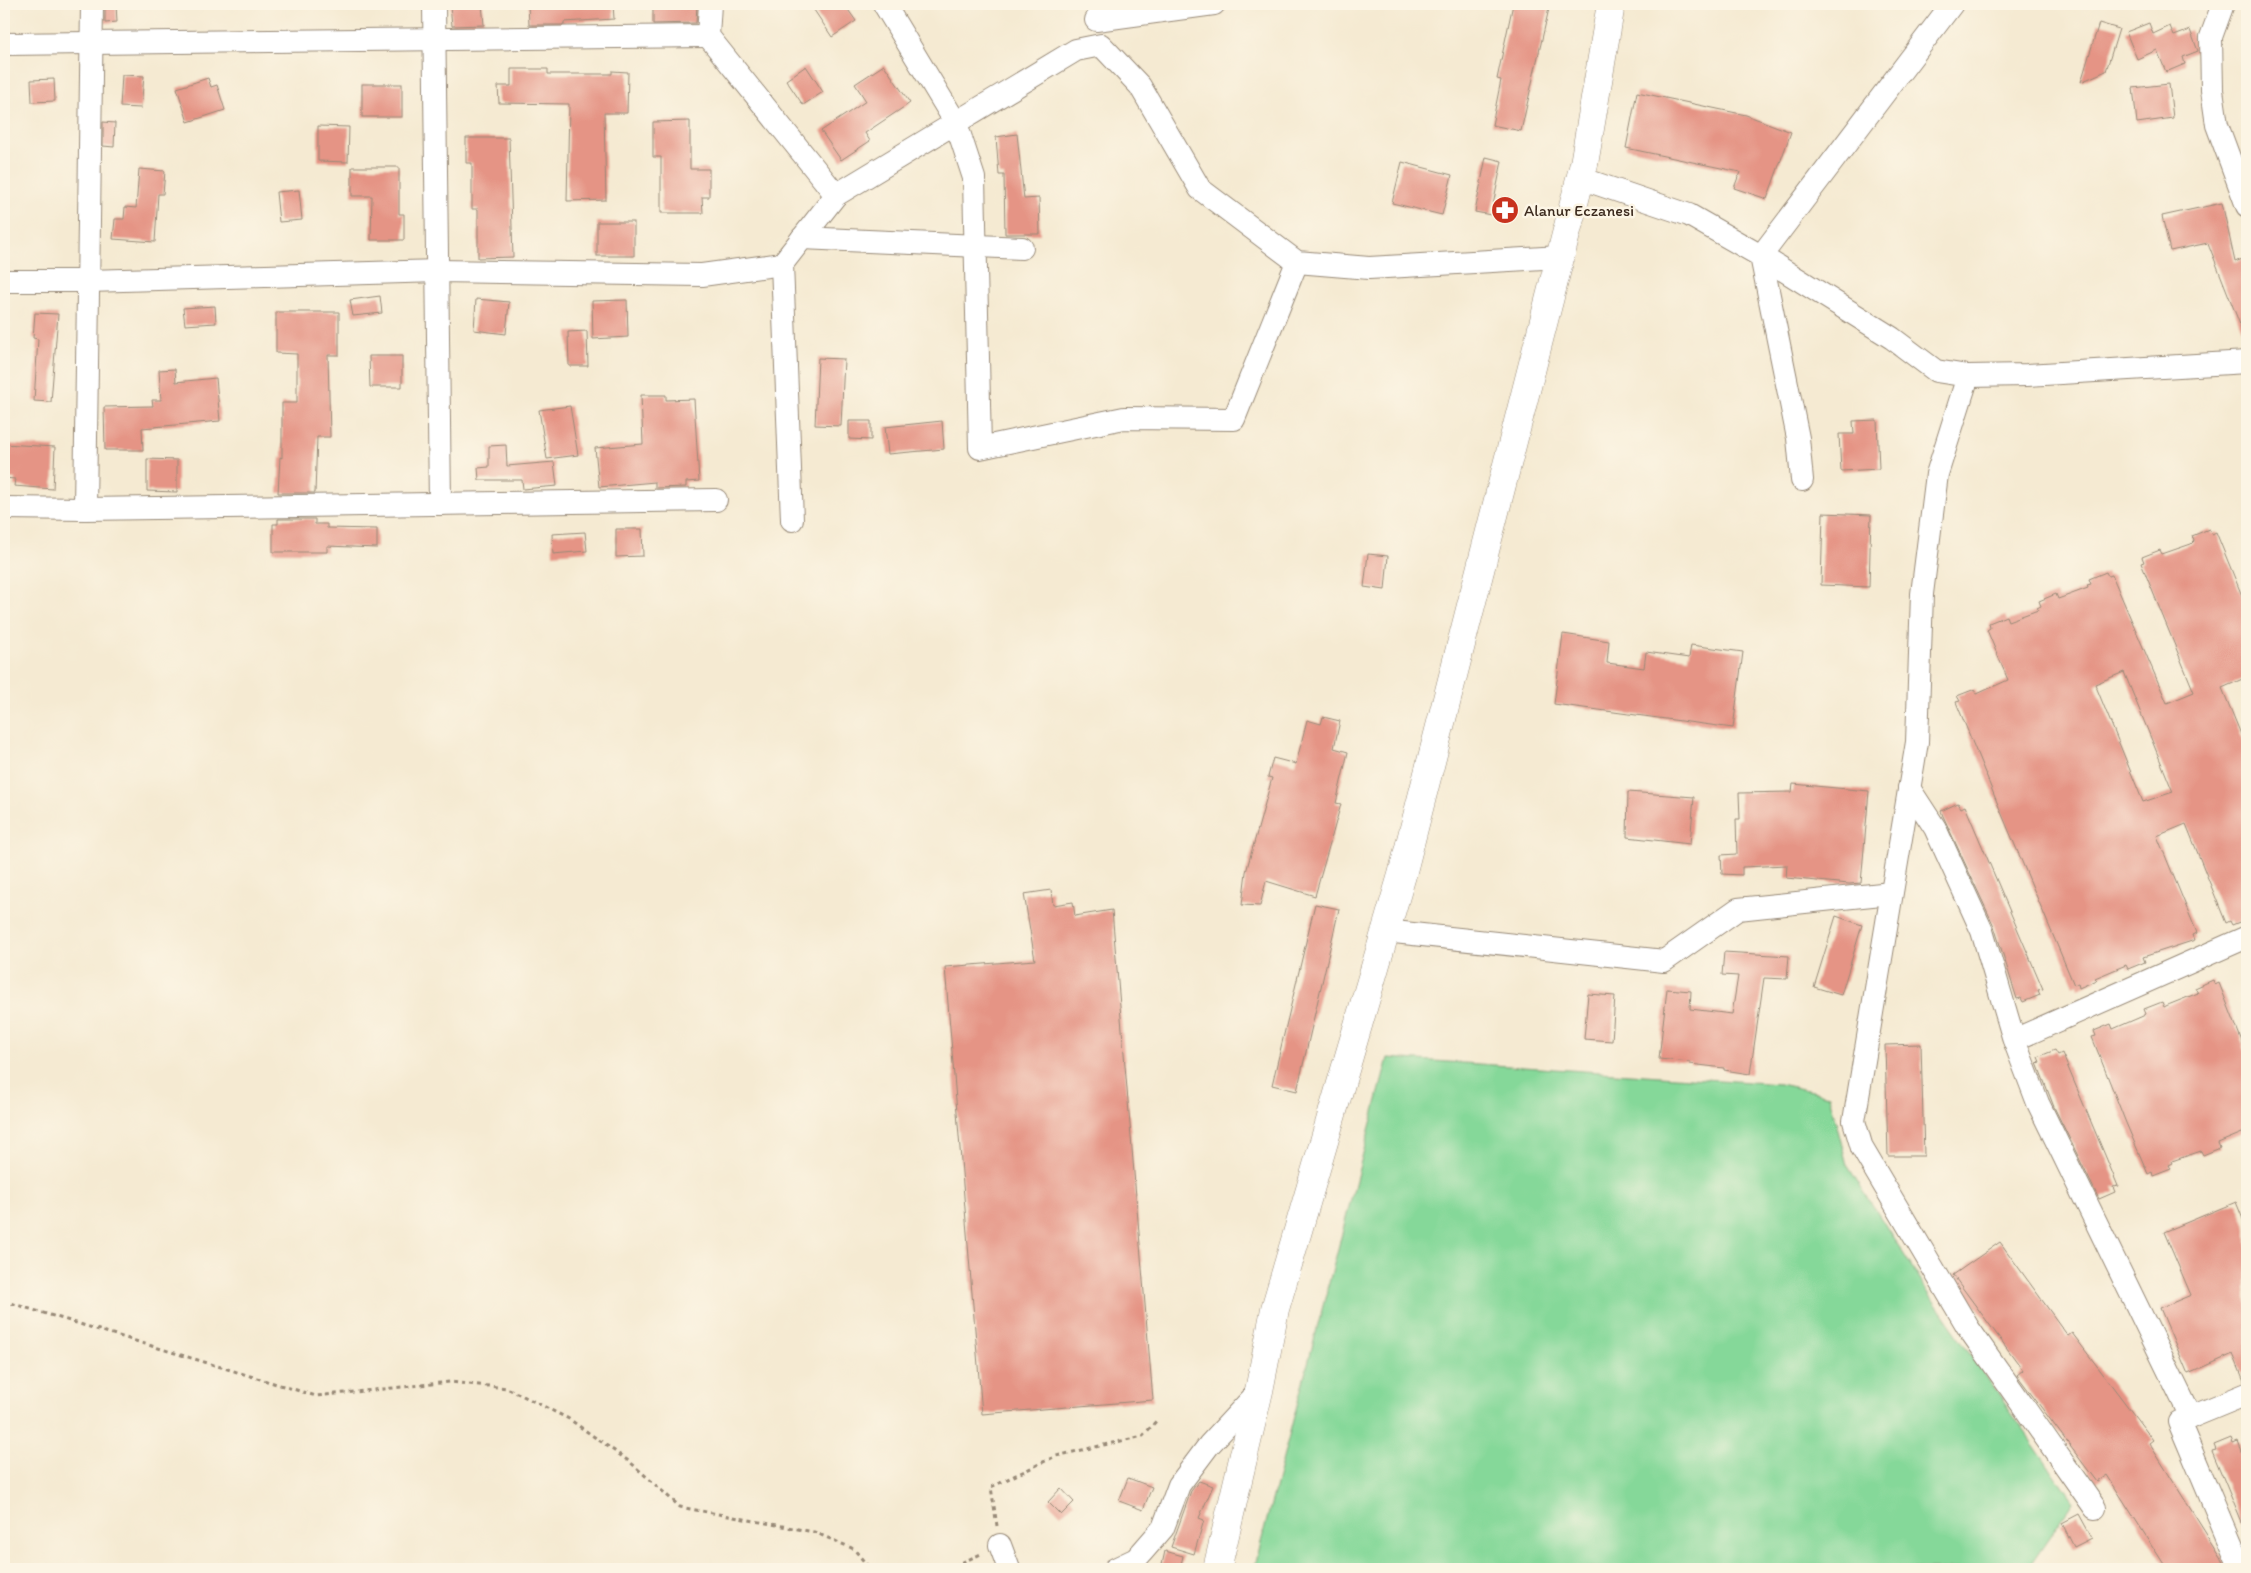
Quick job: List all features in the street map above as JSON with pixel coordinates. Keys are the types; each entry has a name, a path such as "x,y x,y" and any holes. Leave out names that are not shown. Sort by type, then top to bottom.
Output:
{"main road":[{"path":"1217,1569 1259,1391 1275,1310 1402,875 1580,178 1611,4"}],"street":[{"path":"85,509 92,4"},
{"path":"434,4 440,504"},
{"path":"710,4 708,36 836,195"},
{"path":"884,4 956,123 974,178 980,448 1124,418 1234,419 1297,262"},
{"path":"1214,4 1096,9 1101,45 1140,86 1200,189 1297,262 1369,268 1560,257"},
{"path":"1802,480 1798,438 1761,256 1952,4"},
{"path":"2223,4 2211,37 2212,90 2218,125 2247,206"},
{"path":"4,44 708,36"},
{"path":"792,520 782,264 836,195 1076,50 1101,45"},
{"path":"1580,178 1689,215 1761,256 1892,338 1936,371 1968,376 2027,375 2247,362"},
{"path":"802,238 1022,248"},
{"path":"4,281 88,281 438,271 702,275 782,264"},
{"path":"1968,376 1937,474 1922,594 1917,742 1854,1121 1862,1148 1969,1329 2094,1508"},
{"path":"4,508 85,509 716,500"},
{"path":"1909,788 1935,828 1982,931 2014,1040 2038,1103 2191,1417"},
{"path":"1385,931 1664,961 1738,909 1891,892"},
{"path":"2014,1040 2247,937"},
{"path":"1116,1569 1136,1559 1163,1528 1180,1485 1209,1445 1259,1391"},
{"path":"2241,1569 2179,1422 2247,1394"},
{"path":"1000,1545 1009,1569"}],"path":[{"path":"4,1301 316,1396 450,1382 507,1388 569,1419 630,1462 680,1507 814,1532 854,1549 870,1569"},
{"path":"947,1569 1000,1545 991,1487 1056,1456 1143,1436 1158,1419"}],"green space":[{"path":"1388,1058 1780,1084 1829,1095 1847,1165 1931,1297 2073,1502 2027,1569 1254,1569"}],"building":[{"path":"105,4 116,4 117,22 105,23"},
{"path":"450,4 482,4 484,25 452,26"},
{"path":"528,4 613,4 614,19 564,22 564,25 529,25"},
{"path":"653,4 697,4 696,23 653,24"},
{"path":"810,4 844,4 856,21 832,37"},
{"path":"1513,4 1550,4 1521,131 1492,125 1501,80 1497,79"},
{"path":"2099,23 2119,29 2106,71 2081,82"},
{"path":"2149,23 2153,34 2170,26 2174,36 2190,30 2198,51 2183,57 2185,64 2166,72 2157,50 2137,59 2126,32"},
{"path":"884,65 910,103 865,133 870,141 841,160 821,131 866,101 855,84"},
{"path":"806,66 823,92 803,105 786,80"},
{"path":"511,69 548,69 548,74 612,74 612,71 628,72 627,113 604,113 606,200 567,201 569,104 499,103 498,86 511,86"},
{"path":"122,75 144,76 141,108 120,107"},
{"path":"208,78 211,87 217,85 225,110 188,122 177,88"},
{"path":"54,79 55,101 32,102 31,80"},
{"path":"362,84 402,84 402,117 362,117"},
{"path":"2169,84 2173,118 2137,123 2133,88"},
{"path":"1637,92 1746,115 1791,132 1767,199 1734,188 1740,172 1626,148"},
{"path":"690,121 690,169 709,169 709,197 702,197 703,213 661,213 661,157 653,157 653,122"},
{"path":"103,122 115,123 114,147 103,146"},
{"path":"318,126 349,127 348,162 318,161"},
{"path":"1017,134 1024,199 1039,198 1040,234 1005,234 1004,175 999,175 996,137"},
{"path":"466,138 509,138 513,257 478,258 478,209 472,209 472,163 466,163"},
{"path":"1486,157 1502,161 1491,215 1475,212"},
{"path":"1402,162 1452,175 1442,215 1392,203"},
{"path":"352,167 399,167 399,214 404,214 404,240 371,240 372,196 352,196"},
{"path":"139,169 165,171 163,194 158,194 155,242 113,239 115,219 124,219 125,207 136,208"},
{"path":"299,190 302,220 279,222 276,192"},
{"path":"2222,203 2235,262 2247,257 2246,340 2208,243 2170,251 2162,216"},
{"path":"597,222 634,222 634,256 597,256"},
{"path":"380,296 382,313 353,316 350,300"},
{"path":"476,299 509,302 506,334 474,330"},
{"path":"627,300 628,337 593,339 592,301"},
{"path":"215,306 216,323 185,325 183,308"},
{"path":"276,312 339,312 339,355 328,355 330,437 317,437 315,493 278,493 280,457 282,458 282,403 297,403 297,354 276,353"},
{"path":"35,313 58,314 51,402 34,401 38,339 33,338"},
{"path":"587,331 588,366 569,366 568,332"},
{"path":"369,356 402,356 402,387 370,387"},
{"path":"818,358 844,359 841,426 815,425"},
{"path":"175,369 176,382 216,378 220,421 142,428 143,450 105,450 104,407 153,406 152,400 161,400 159,370"},
{"path":"641,395 666,395 666,400 694,399 699,481 686,482 686,487 655,488 655,482 599,487 595,448 643,444"},
{"path":"570,406 578,455 547,459 539,410"},
{"path":"1877,420 1879,469 1841,471 1839,434 1854,434 1853,421"},
{"path":"849,421 871,421 871,440 849,439"},
{"path":"942,421 944,449 888,454 885,427"},
{"path":"4,444 55,447 53,489 14,486 15,479 4,478"},
{"path":"506,445 507,466 554,462 557,486 523,489 522,480 479,480 478,468 489,467 489,446"},
{"path":"147,459 177,460 177,492 147,491"},
{"path":"1823,513 1871,515 1869,587 1821,585"},
{"path":"278,519 315,519 315,524 327,524 327,528 377,529 377,548 327,546 327,552 273,552 273,524 278,524"},
{"path":"616,529 642,529 643,556 616,557"},
{"path":"2209,529 2212,534 2216,532 2247,608 2247,677 2222,688 2247,749 2247,919 2232,925 2230,921 2226,923 2186,824 2157,836 2197,933 2193,935 2195,940 2143,957 2145,962 2128,969 2126,965 2095,978 2097,980 2079,988 2078,983 2074,985 2001,812 1956,702 1960,701 1957,696 1975,689 1977,694 2008,680 1987,630 1990,628 1989,623 2006,616 2008,621 2038,610 2037,608 2041,606 2039,601 2056,594 2058,599 2088,588 2087,585 2091,584 2089,579 2106,572 2108,576 2112,575 2167,703 2194,692 2141,563 2144,562 2142,557 2160,550 2162,554 2191,544 2194,541 2192,536","holes":["2124,672 2173,792 2143,802 2095,684"]},
{"path":"585,532 587,551 553,554 552,534"},
{"path":"1368,554 1388,556 1385,590 1364,587"},
{"path":"1563,634 1609,641 1607,663 1644,668 1646,652 1689,658 1691,645 1743,652 1733,728 1554,704"},
{"path":"1323,717 1340,721 1334,748 1348,752 1336,803 1341,804 1315,896 1266,881 1260,906 1242,905 1246,872 1272,778 1268,777 1273,758 1296,764 1307,720 1321,724"},
{"path":"1793,784 1869,791 1861,883 1849,884 1786,878 1787,865 1742,867 1742,875 1722,874 1721,855 1737,854 1736,819 1740,819 1739,793 1792,792"},
{"path":"1628,792 1694,797 1690,844 1627,837"},
{"path":"1958,803 1961,808 1965,806 2043,989 2038,990 2040,995 2023,1002 2021,998 2017,999 1994,926 1941,811"},
{"path":"1051,890 1053,905 1073,902 1075,916 1112,910 1153,1400 982,1414 945,967 1035,960 1024,894"},
{"path":"1315,904 1339,909 1297,1091 1272,1085"},
{"path":"1836,916 1862,925 1841,995 1814,987"},
{"path":"1724,952 1789,956 1787,979 1764,978 1750,1074 1724,1070 1724,1068 1690,1064 1690,1062 1659,1059 1667,989 1691,991 1690,1009 1732,1014 1738,976 1722,975"},
{"path":"2213,980 2215,985 2219,983 2247,1054 2247,1131 2218,1143 2220,1148 2203,1155 2201,1151 2172,1161 2173,1163 2169,1165 2171,1169 2153,1176 2152,1172 2148,1174 2092,1037 2096,1036 2094,1031 2111,1024 2113,1029 2143,1016 2146,1014 2144,1009 2162,1002 2164,1007 2198,993 2195,988"},
{"path":"1588,994 1615,996 1612,1041 1584,1039"},
{"path":"1921,1044 1924,1156 1888,1156 1885,1045"},
{"path":"2055,1050 2058,1055 2062,1053 2118,1186 2113,1187 2115,1192 2099,1199 2054,1107 2037,1063 2040,1062 2038,1057"},
{"path":"2236,1202 2247,1229 2247,1381 2244,1381 2233,1354 2188,1374 2160,1308 2191,1295 2164,1232"},
{"path":"2000,1242 2068,1336 2072,1333 2153,1440 2149,1443 2227,1569 2167,1569 2107,1475 2097,1482 2017,1375 2023,1370 1953,1275"},
{"path":"2231,1438 2233,1443 2238,1441 2247,1464 2247,1535 2212,1451 2216,1450 2214,1445"},
{"path":"1128,1478 1152,1487 1143,1510 1119,1501"},
{"path":"1199,1481 1213,1486 1199,1518 1204,1520 1194,1554 1171,1547 1191,1491"},
{"path":"1061,1488 1074,1502 1061,1515 1048,1502"},
{"path":"2079,1514 2092,1538 2074,1547 2062,1523"},
{"path":"1165,1551 1183,1556 1180,1569 1161,1569"}],"place":[{"name":"Alanur Eczanesi","path":"1505,210"}]}
